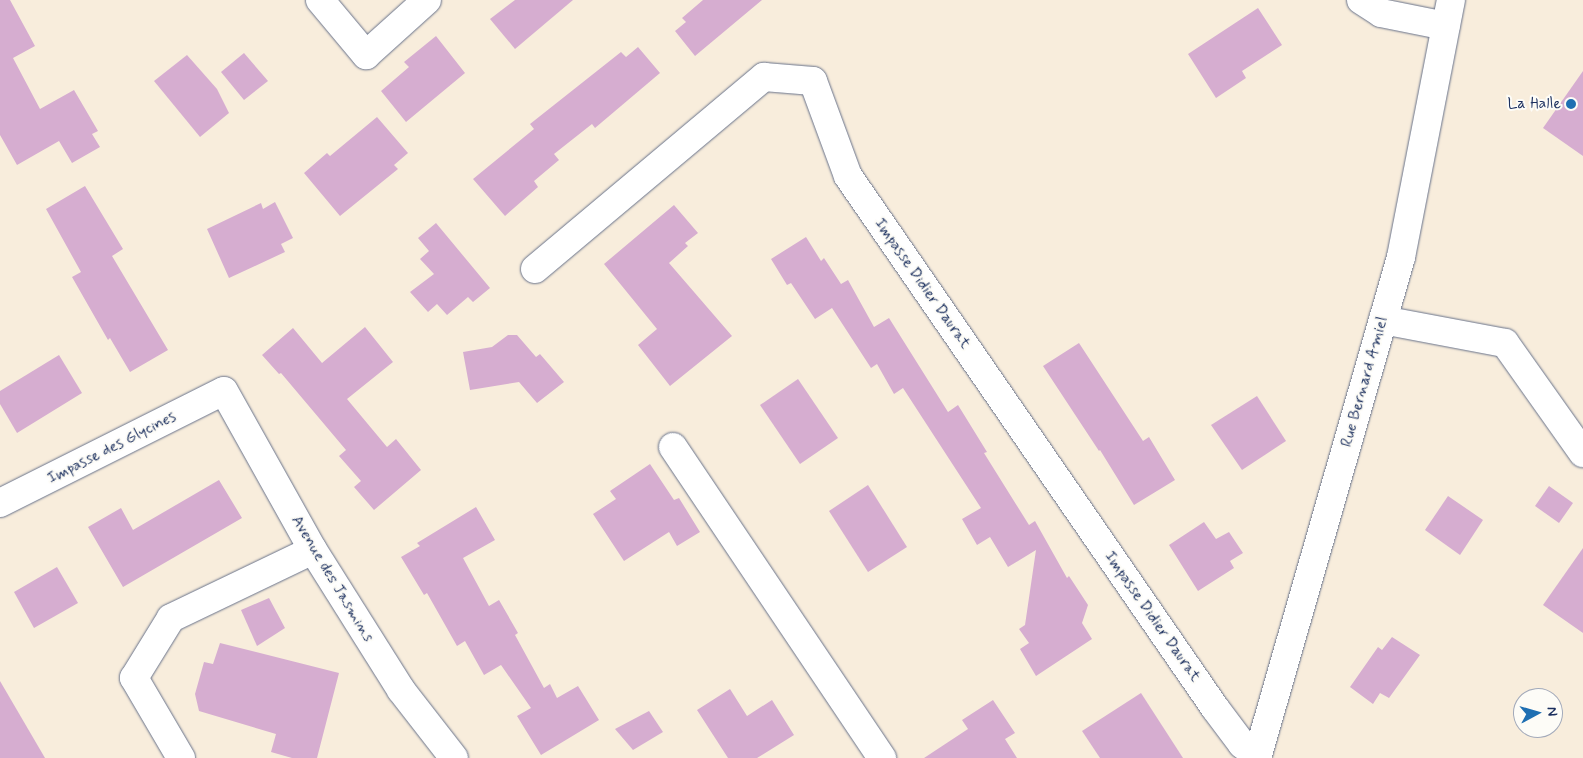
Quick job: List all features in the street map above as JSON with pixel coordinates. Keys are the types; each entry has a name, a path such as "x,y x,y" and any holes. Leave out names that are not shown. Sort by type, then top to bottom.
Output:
{"street":[{"path":"320,0 366,55 428,0"},
{"path":"1361,0 1381,13 1448,13"},
{"name":"Rue Bernard Amiel","path":"1257,757 1401,257 1448,13"},
{"name":"Impasse Didier Daurat","path":"535,269 764,77 813,81 848,176 1215,708 1242,744 1257,757"},
{"path":"1383,320 1506,343 1583,453"},
{"name":"Impasse des Glycines","path":"0,507 224,391"},
{"name":"Avenue des Jasmins","path":"224,391 313,550 401,690 454,758"},
{"path":"672,447 882,758"},
{"path":"181,758 134,678 171,618 313,550"}],"building":[{"path":"0,0 10,0 35,46 13,58 40,109 74,90 98,131 92,134 100,147 72,163 59,141 17,165 0,135"},
{"path":"515,0 573,0 515,49 490,19"},
{"path":"703,0 762,0 695,56 675,31 686,22 682,18"},
{"path":"1258,8 1282,45 1242,71 1246,78 1216,98 1188,54"},
{"path":"436,36 465,73 406,122 381,91 409,67 404,62"},
{"path":"638,47 660,73 595,128 592,124 554,154 559,160 534,181 538,187 505,216 473,179 534,129 530,124 621,52 626,57"},
{"path":"244,53 268,81 244,100 221,72"},
{"path":"187,55 217,89 229,113 200,137 154,81"},
{"name":"La Halle","path":"1583,71 1583,156 1543,128"},
{"path":"377,117 408,153 394,165 398,169 340,216 304,173 327,153 330,156"},
{"path":"85,186 123,249 112,256 168,350 130,372 110,338 108,340 72,277 81,272 46,209"},
{"path":"275,202 293,238 281,244 285,252 229,278 207,229 261,203 263,209"},
{"path":"674,205 698,233 685,243 688,246 669,263 732,336 670,386 638,345 657,329 604,264"},
{"path":"436,223 490,288 473,302 468,297 447,315 437,304 428,312 410,292 434,274 420,259 429,251 418,238"},
{"path":"806,237 821,261 824,258 841,284 848,280 874,327 889,318 948,412 958,405 987,452 984,453 1029,525 1035,521 1067,578 1069,576 1088,605 1082,623 1092,639 1036,676 1020,649 1029,643 1019,629 1025,625 1036,550 1008,567 990,537 977,545 962,519 981,508 903,388 894,394 877,364 871,368 832,308 815,319 791,283 787,285 771,259"},
{"path":"365,327 393,362 347,399 387,447 396,439 421,470 374,510 354,487 361,481 339,456 346,450 281,373 279,374 262,355 293,328 322,363"},
{"path":"508,335 517,335 536,357 540,354 564,382 537,403 519,382 470,390 463,352 492,347"},
{"path":"1079,343 1143,441 1149,437 1175,480 1134,505 1100,450 1043,366"},
{"path":"59,355 82,393 17,433 0,404 0,391"},
{"path":"798,379 838,438 800,464 760,405"},
{"path":"1257,396 1286,441 1242,470 1211,425"},
{"path":"650,464 674,500 679,498 700,532 677,546 669,532 624,561 593,514 616,499 610,491"},
{"path":"219,480 242,518 123,587 88,527 121,508 133,530"},
{"path":"868,485 907,547 868,572 829,511"},
{"path":"1549,486 1573,503 1559,523 1535,506"},
{"path":"1448,496 1483,520 1460,555 1425,530"},
{"path":"476,507 495,540 463,558 489,606 499,600 518,633 515,635 544,688 550,684 557,698 578,686 599,720 541,755 517,716 531,708 501,665 484,675 465,641 457,646 427,593 424,595 401,557 420,546 417,543"},
{"path":"1204,522 1216,539 1229,532 1243,553 1230,561 1234,568 1198,591 1169,545"},
{"path":"1583,548 1583,633 1543,605"},
{"path":"57,567 78,603 34,628 14,592"},
{"path":"269,598 285,628 257,646 241,610"},
{"path":"1392,637 1420,655 1389,698 1380,693 1373,704 1350,687 1378,647 1382,650"},
{"path":"220,643 339,673 317,758 292,758 271,752 276,734 199,711 195,694 204,662 213,664"},
{"path":"0,681 45,758 0,758"},
{"path":"730,689 747,716 772,700 794,735 757,758 728,758 697,710"},
{"path":"1141,693 1183,758 1100,758 1082,731"},
{"path":"993,700 1015,733 1005,739 1017,758 924,758 968,729 962,720"},
{"path":"649,711 663,732 633,750 615,729"}],"place":[{"name":"La Halle","path":"1571,104"}]}
